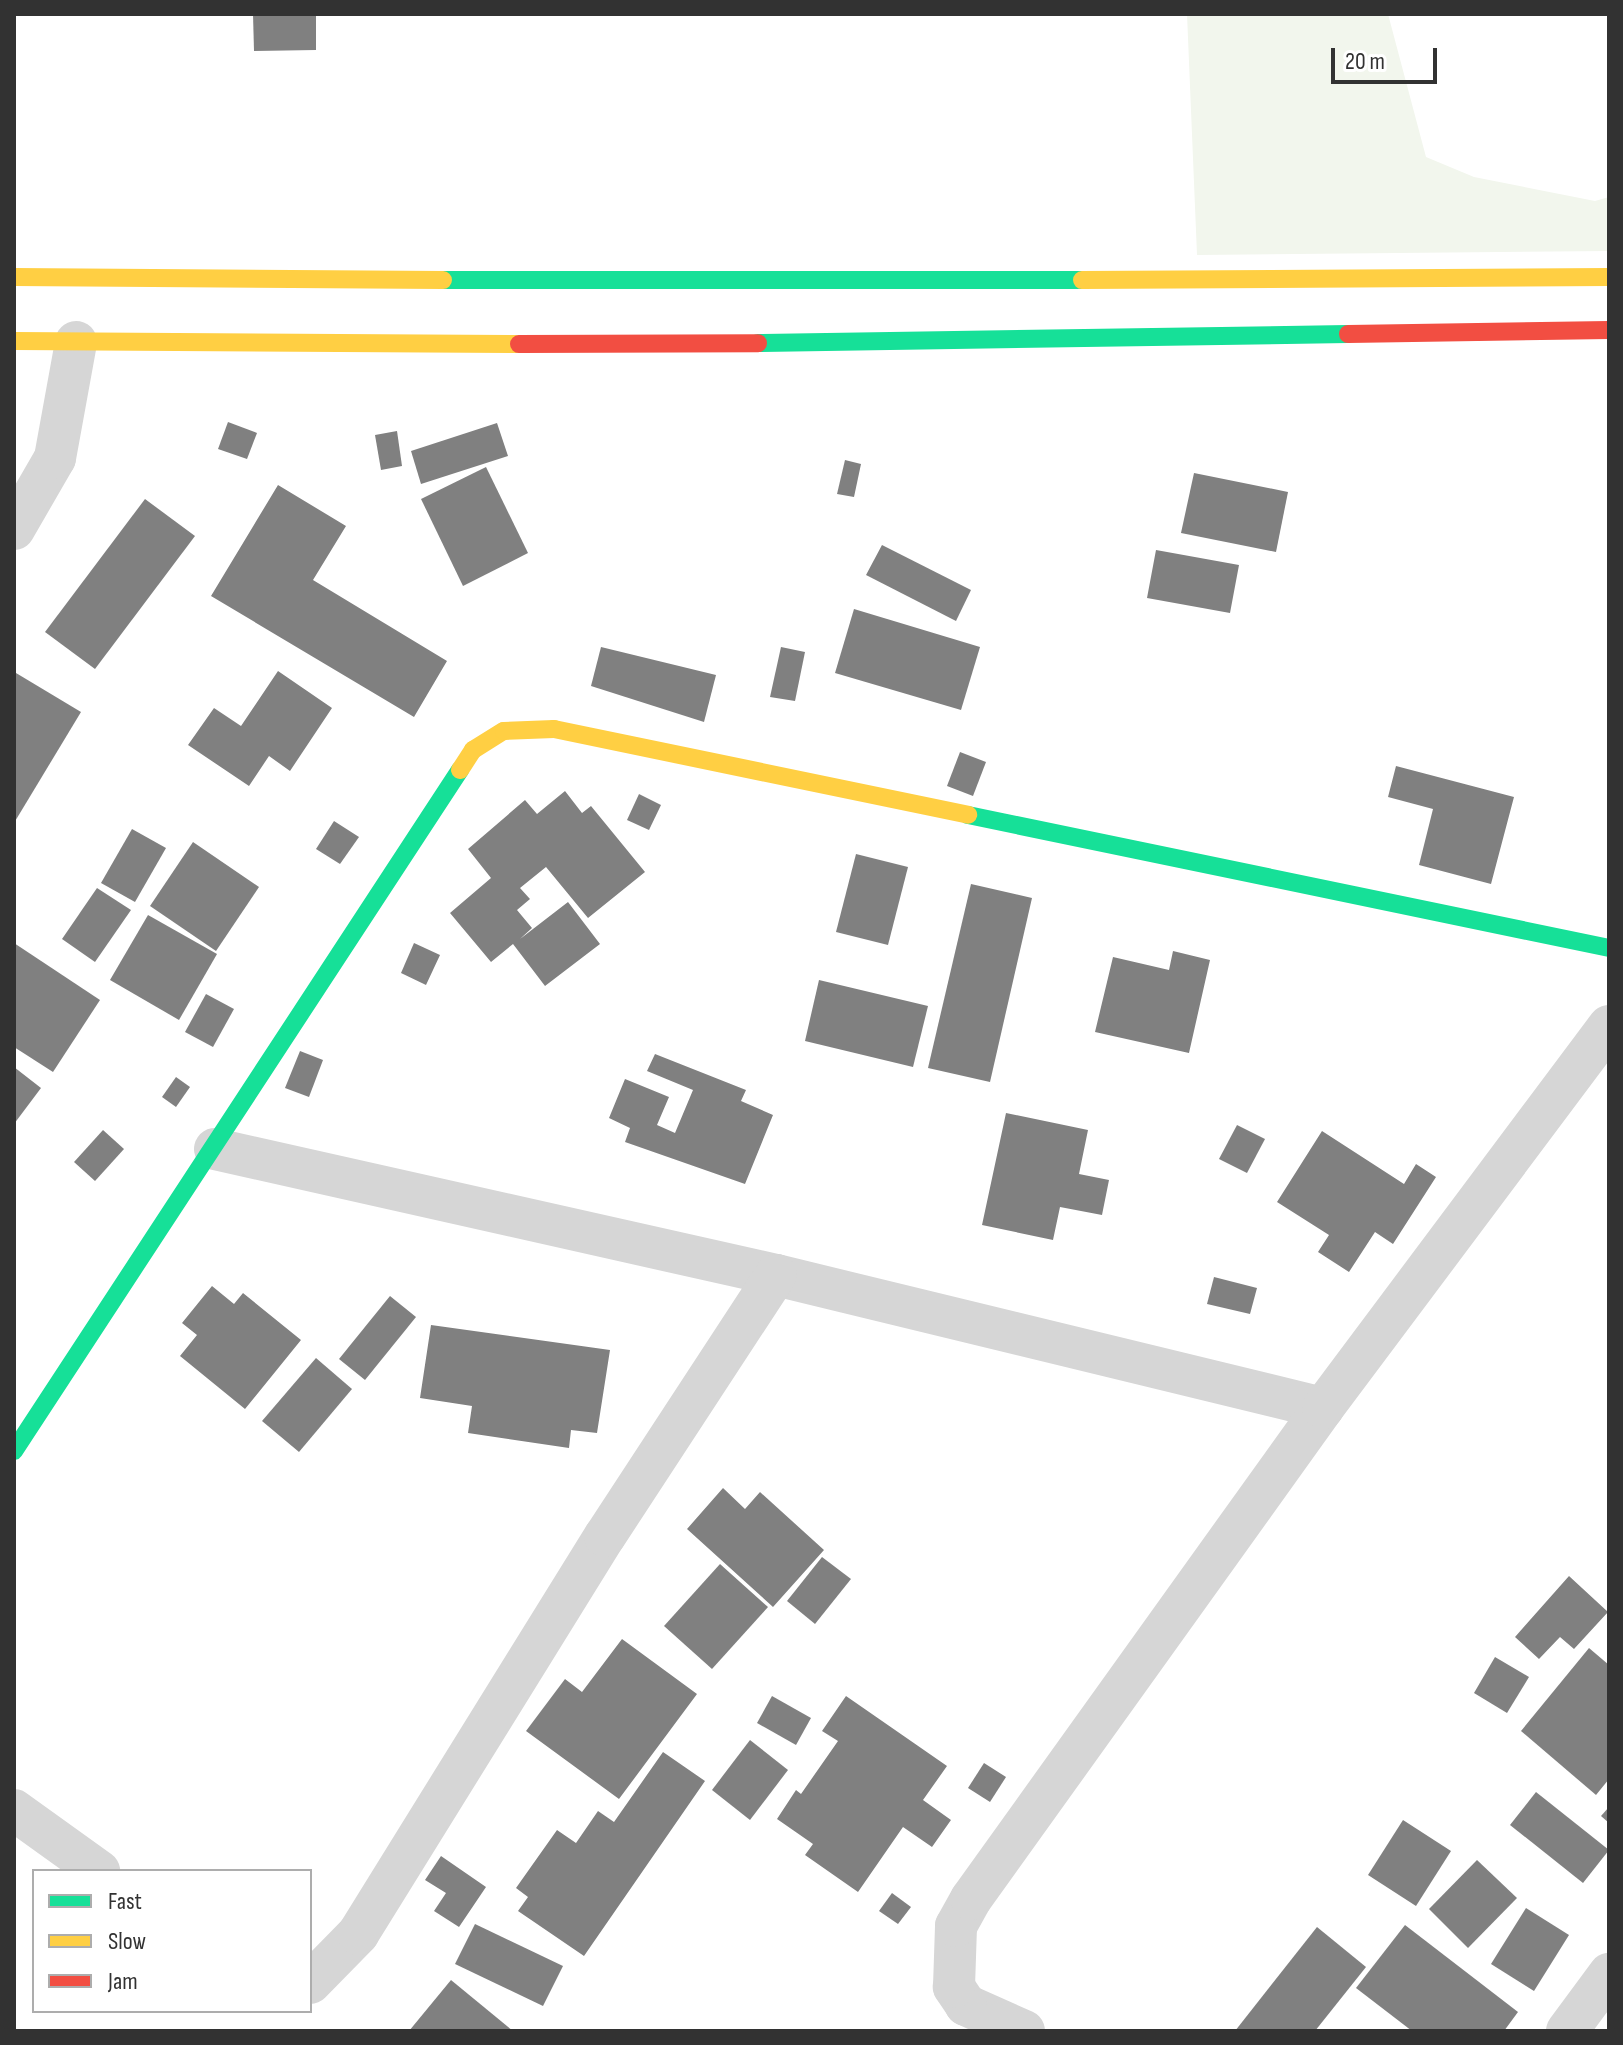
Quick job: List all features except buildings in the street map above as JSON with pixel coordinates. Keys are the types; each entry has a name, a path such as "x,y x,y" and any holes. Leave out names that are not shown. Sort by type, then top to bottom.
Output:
{"main road":[{"path":"14,277 657,282 1609,277"},
{"path":"14,341 623,345 1609,330"},
{"path":"14,1451 215,1149 473,750 504,731 526,726 1609,948"}],"street":[{"path":"14,529 55,458 76,342"},
{"path":"1024,2031 966,2005 954,1987 956,1926 971,1899 1323,1408 1609,1026"},
{"path":"215,1149 776,1275 1323,1408"},
{"path":"312,1981 358,1934 597,1549 776,1275"},
{"path":"14,1810 96,1869"},
{"path":"1567,2031 1609,1974"}],"shaded area":[{"path":"1187,14 1388,14 1426,157 1474,177 1595,201 1609,197 1609,251 1197,255"}],"traffic: fast":[{"path":"443,280 1082,280"},
{"path":"758,343 1348,334"},
{"path":"14,1451 460,770"},
{"path":"968,815 1609,948"}],"traffic: slow":[{"path":"14,277 443,280"},
{"path":"1082,280 1609,277"},
{"path":"14,341 519,344"},
{"path":"460,770 473,750 504,731 554,729 968,815"}],"traffic: jam":[{"path":"1348,334 1609,330"},
{"path":"519,344 758,343"}]}
